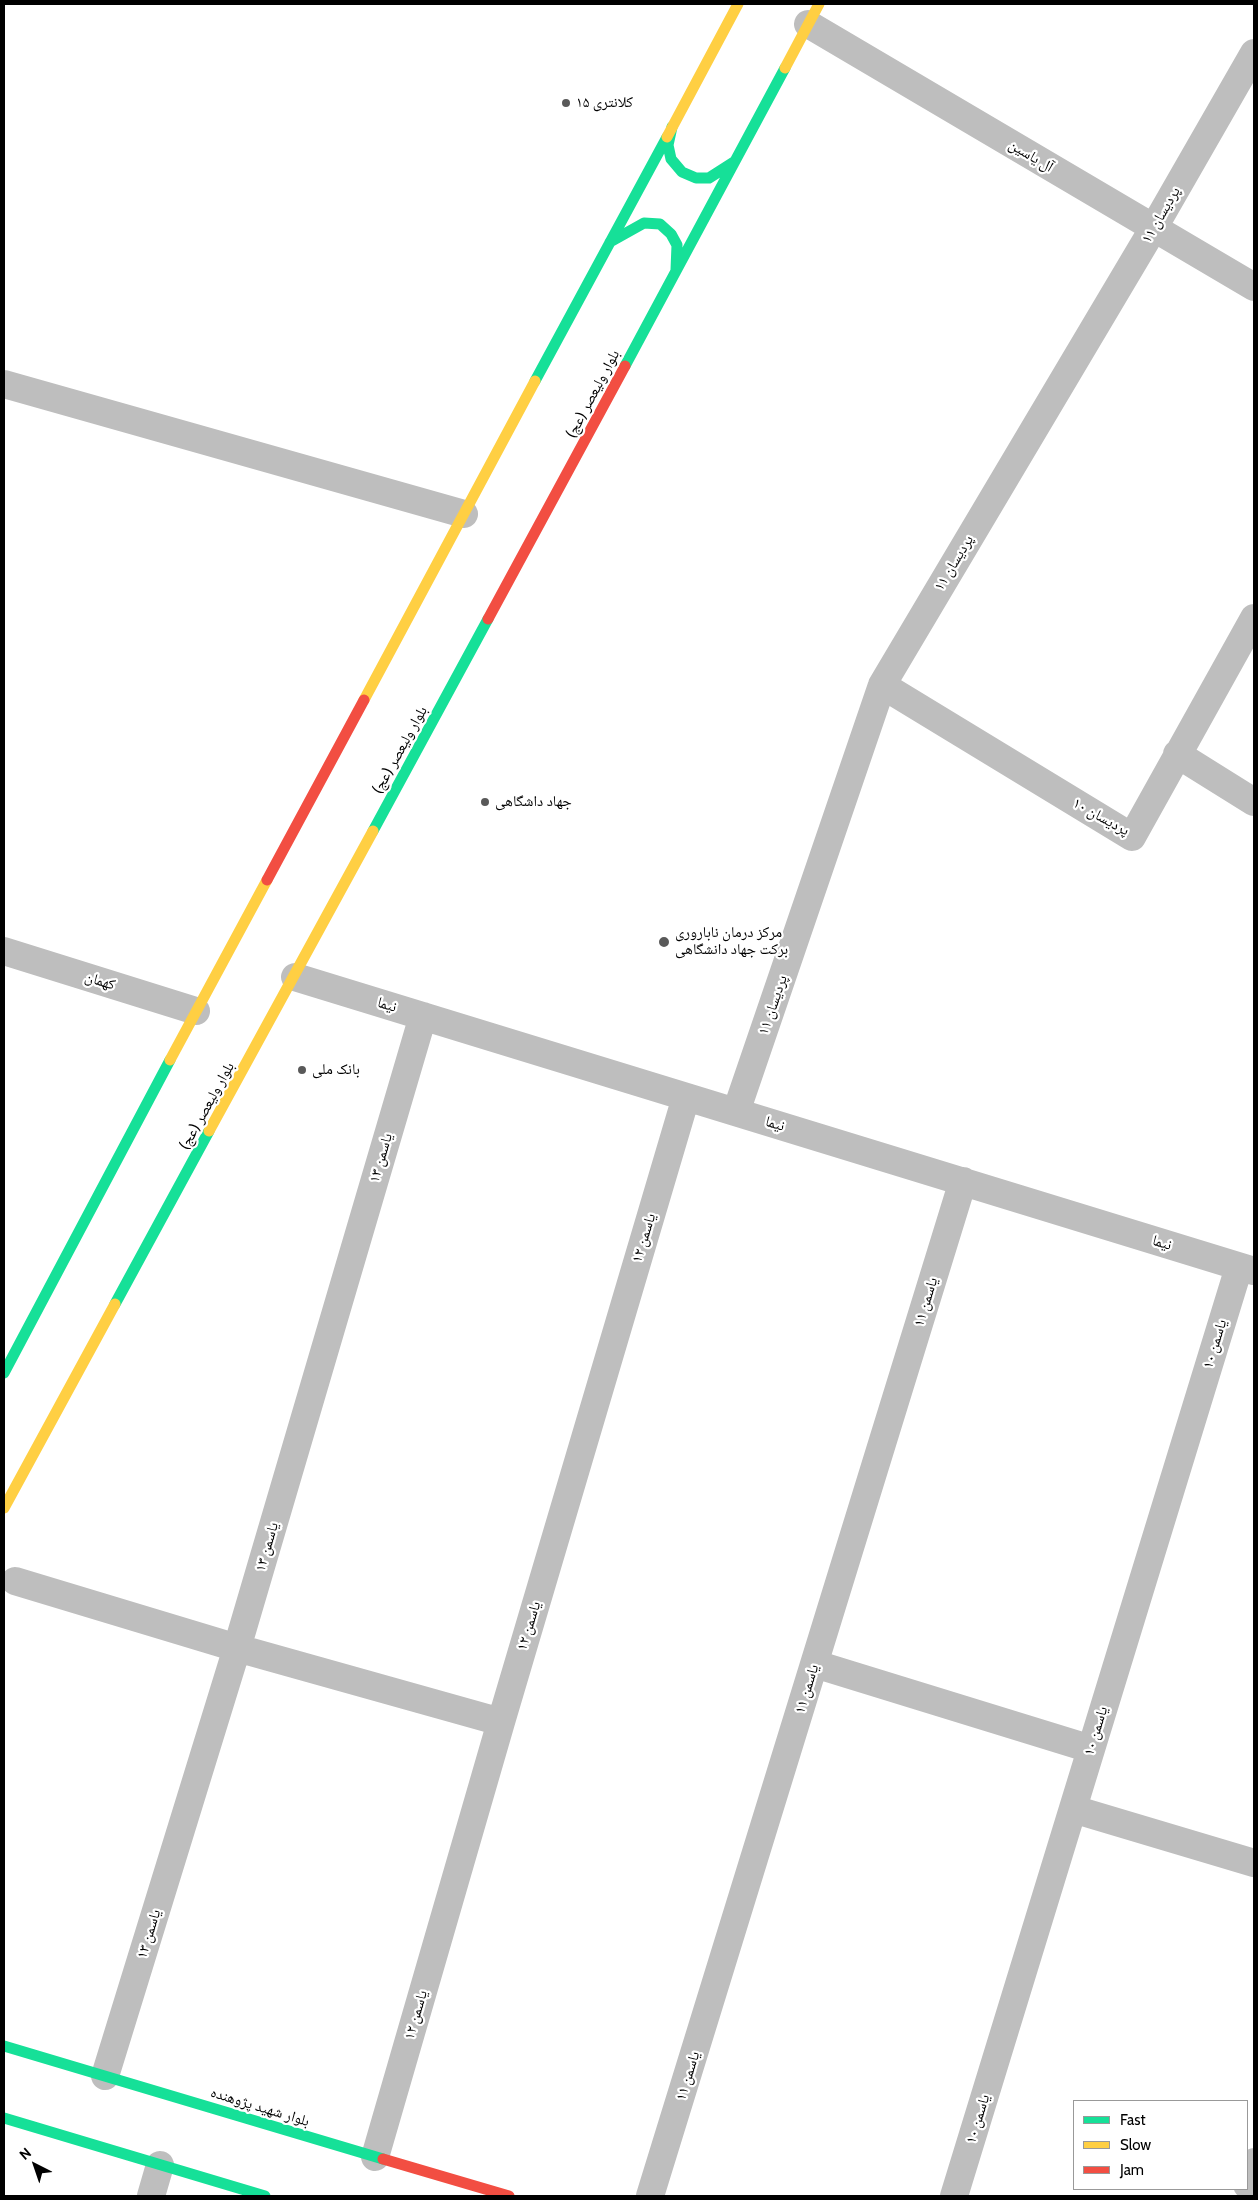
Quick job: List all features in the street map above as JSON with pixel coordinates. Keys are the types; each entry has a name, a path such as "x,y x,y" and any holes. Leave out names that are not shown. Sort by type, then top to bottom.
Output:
{"main road":[{"path":"4,1373 196,1011 738,4"},
{"name":"بلوار ولیعصر (عج)","path":"4,1508 294,977 814,14"},
{"path":"672,126 668,144 671,159 682,172 696,178 708,178 734,162"},
{"path":"609,243 632,228 644,223 660,224 671,234 678,245 676,270"},
{"name":"بلوار شهید پژوهنده","path":"4,2046 509,2196"},
{"path":"4,2118 265,2196"}],"street":[{"name":"آل یاسین","path":"814,14 1153,229 1254,287"},
{"name":"پردیسان ۱۱","path":"736,1112 882,685 1153,229 1254,53"},
{"path":"4,384 464,514"},
{"name":"پردیسان ۱۰","path":"882,685 1132,837 1254,618"},
{"path":"1177,754 1254,802"},
{"name":"کهمان","path":"4,951 196,1011"},
{"name":"نیما","path":"294,977 1247,1269"},
{"name":"یاسمن ۱۳","path":"105,2076 237,1648 423,1016"},
{"name":"یاسمن ۱۲","path":"376,2157 501,1722 686,1096"},
{"name":"یاسمن ۱۱","path":"650,2196 963,1181"},
{"name":"یاسمن ۱۰","path":"954,2196 1072,1809 1247,1269"},
{"path":"15,1580 237,1648 501,1722"},
{"path":"815,1664 1091,1749"},
{"path":"1072,1809 1254,1863"},
{"path":"1248,2181 1254,2162"},
{"path":"151,2196 160,2165"}],"traffic: fast":[{"path":"625,366 785,68"},
{"path":"672,127 668,145 671,159 682,172 696,178 709,178 734,162"},
{"path":"535,381 667,137"},
{"path":"610,242 644,223 660,224 671,234 677,245 676,270"},
{"path":"373,831 488,619"},
{"path":"4,1373 170,1060"},
{"path":"115,1304 209,1131"},
{"path":"4,2046 383,2159"},
{"path":"4,2118 265,2196"}],"traffic: slow":[{"path":"667,137 738,4"},
{"path":"785,68 819,4"},
{"path":"364,700 535,381"},
{"path":"209,1131 373,831"},
{"path":"170,1060 267,880"},
{"path":"4,1508 115,1304"}],"traffic: jam":[{"path":"488,619 625,366"},
{"path":"267,880 364,700"},
{"path":"383,2159 509,2196"}],"place":[{"name":"کلانتری ۱۵","path":"566,103"},
{"name":"جهاد داشگاهی","path":"485,802"},
{"name":"مرکز درمان ناباروری برکت جهاد دانشگاهی","path":"664,942"},
{"name":"بانک ملی","path":"302,1070"}]}
